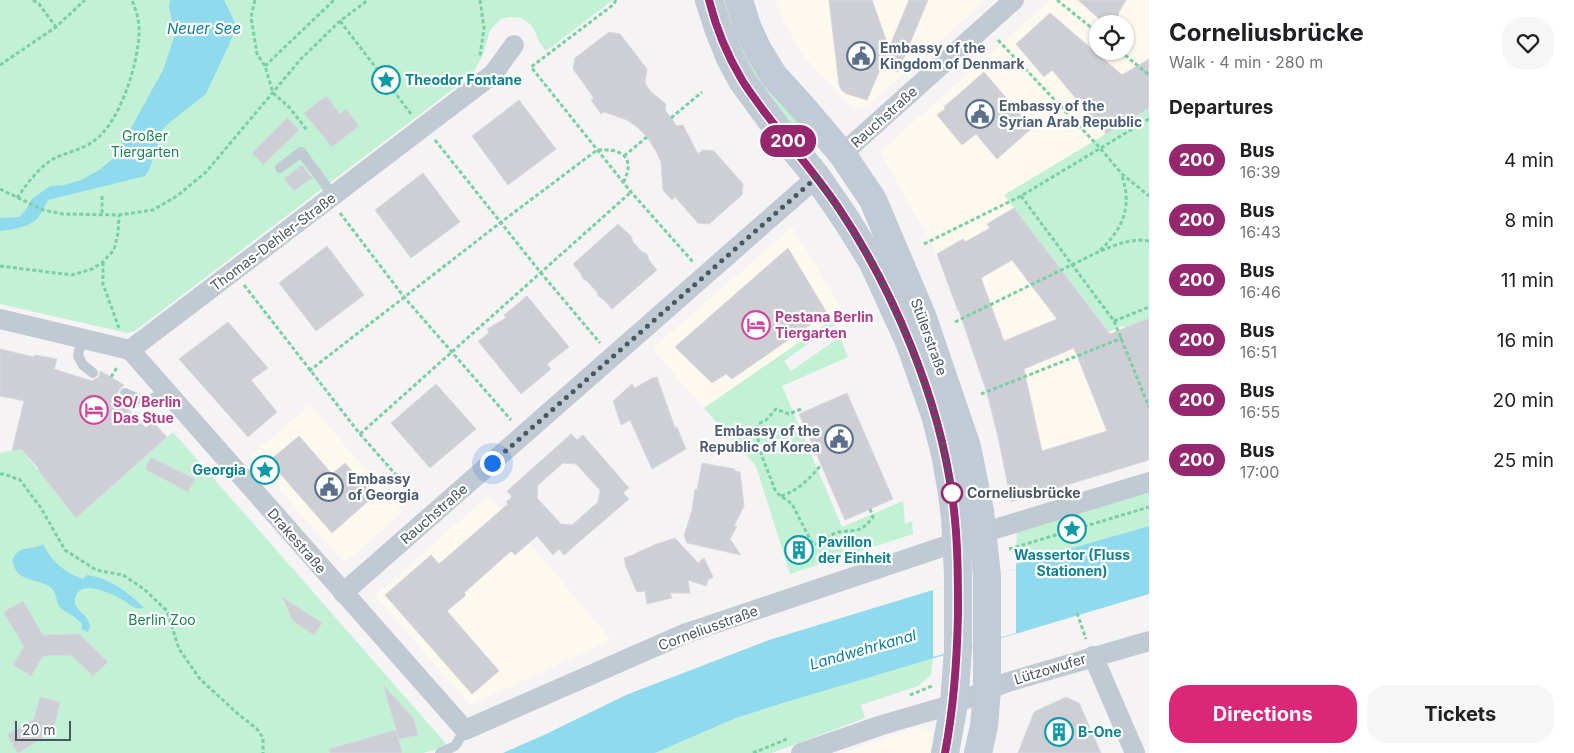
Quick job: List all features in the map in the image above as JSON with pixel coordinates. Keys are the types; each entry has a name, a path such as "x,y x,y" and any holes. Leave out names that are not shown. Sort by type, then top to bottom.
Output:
{"main road":[{"name":"Stülerstraße","path":"710,0 718,28 743,82 776,127 817,177 873,263 910,344 935,415 952,493 957,542 958,650 954,704"},
{"name":"Stülerstraße","path":"739,0 747,26 758,50 774,76 806,110 842,154 873,200 923,318 967,447 978,496 987,576 987,690"},
{"path":"817,177 842,154"},
{"path":"957,542 982,533"},
{"path":"978,753 984,726 987,690"},
{"path":"945,753 954,704"}],"street":[{"name":"Rauchstraße","path":"842,154 1014,0"},
{"name":"Thomas-Dehler-Straße","path":"124,358 336,204 493,74 514,45"},
{"name":"Rauchstraße","path":"343,593 817,177"},
{"path":"0,319 82,338 124,358"},
{"name":"Drakestraße","path":"124,358 166,391 465,730"},
{"path":"982,533 1149,482"},
{"name":"Corneliusstraße","path":"465,730 684,634 957,542"},
{"name":"Lützowufer","path":"801,753 882,725 954,704 987,690 1092,656 1149,641"},
{"path":"1092,656 1135,753"}],"lane":[{"path":"280,168 301,152 319,176 336,204"},
{"path":"82,338 78,356 93,373"},
{"path":"125,393 138,400 146,401 166,391"},
{"path":"440,753 455,746 465,730"}],"path":[{"path":"33,0 39,4 56,27"},
{"path":"0,65 56,27 85,0"},
{"path":"17,198 38,171 53,159 94,141 108,128 120,106 137,59 140,31 132,0"},
{"path":"255,0 251,17 257,54 265,66 273,93 289,108 307,130"},
{"path":"265,66 334,0"},
{"path":"0,189 43,210 63,214 119,215 154,210 177,196 206,172 302,59 340,21 366,0"},
{"path":"480,0 484,28 480,56 482,59"},
{"path":"616,0 613,5 531,67 630,192 693,262"},
{"path":"1058,0 1089,26"},
{"path":"340,21 380,73"},
{"path":"998,40 1100,148 1122,174 1149,196"},
{"path":"1131,60 1149,75"},
{"path":"388,71 395,76 397,83 393,90 385,93 378,89 375,82 380,73 388,71"},
{"path":"393,90 415,118"},
{"path":"671,118 702,92"},
{"path":"924,244 1021,196 1149,119"},
{"path":"624,156 647,137"},
{"path":"435,140 541,274 600,343"},
{"path":"310,370 597,150 610,149 624,156 628,163 629,173 623,183"},
{"path":"1098,252 1113,238 1120,226 1124,213 1126,196 1122,174"},
{"path":"360,434 541,274 630,192"},
{"path":"102,196 102,215"},
{"path":"1021,196 1114,321 1149,407"},
{"path":"336,204 404,297 512,421"},
{"path":"0,266 72,275 92,269 103,262 114,250 118,233 119,215"},
{"path":"955,322 1098,252 1136,239 1149,241"},
{"path":"103,262 103,284 119,328 118,331"},
{"path":"244,285 360,434 420,502"},
{"path":"1114,321 1149,307"},
{"path":"980,394 1122,338"},
{"path":"111,376 124,358"},
{"path":"801,409 789,414 776,409 766,420 758,424 756,436 774,488 792,504 814,544 818,544 828,536 838,532 849,532 865,528 873,517 870,509"},
{"path":"781,496 792,492 805,483 821,465"},
{"path":"0,474 20,480 41,508 65,550 96,570 123,575 144,589 167,611 179,649 200,680 257,729 263,738 263,753"},
{"path":"1009,549 1149,507"},
{"path":"1077,614 1092,656"}],"shaded area":[{"path":"775,0 986,0 870,104 859,109 848,104 802,54 783,20"},
{"path":"1050,0 1149,0 1149,460 1011,502 989,401 965,328 930,241 880,152"},
{"path":"792,227 843,312 704,408 652,349"},
{"name":"Embassy of Georgia","path":"310,405 403,512 344,563 250,456"},
{"path":"489,495 611,640 470,705 375,596"},
{"path":"915,728 922,728 934,736 937,753 842,753"}],"green space":[{"name":"Großer Tiergarten","path":"0,0 613,0 546,51 530,24 521,18 510,17 501,19 490,30 484,52 473,74 135,331 127,333 0,304"},
{"path":"720,0 729,0 818,138 807,147 751,73"},
{"path":"1149,108 1149,318 1109,332 1004,195"},
{"path":"843,312 846,317 784,361 791,371 840,337 848,357 782,386 842,527 903,501 905,524 912,521 913,534 790,574 756,466 704,408"},
{"name":"Berlin Zoo","path":"173,432 448,746 423,753 0,753 0,453 21,449 76,518"},
{"path":"1149,487 1149,526 1016,564 1017,529"},
{"path":"933,657 931,675 918,686 861,705 865,718 772,753 655,753 736,718"}],"water":[{"name":"Neuer See","path":"170,0 224,0 237,27 206,94 164,127 149,170 145,176 48,200 38,218 30,224 0,231 0,218 19,217 32,199 50,186 64,185 81,180 99,170 115,157 163,70 175,34 169,7"},
{"name":"Landwehrkanal","path":"1149,526 1149,594 736,718 655,753 503,753 626,695 769,640 933,590 1016,569 1016,564"},
{"path":"43,544 50,556 64,570 83,579 87,575 104,579 125,591 144,608 136,608 101,590 88,588 82,590 78,593 75,603 76,607 87,618 90,626 88,632 81,629 82,624 60,607 53,589 46,584 25,578 20,575 14,566 13,559 18,552"}],"pier":[{"path":"1016,569 1016,633 933,657 933,590"}],"building":[{"name":"Embassy of the Kingdom of Denmark","path":"829,0 872,0 889,48 909,0 928,0 898,72 882,65 867,100 847,94 842,91 839,85"},
{"path":"1078,0 1126,0 1118,15 1095,15"},
{"path":"1050,13 1089,47 1089,60 1105,60 1122,75 1149,59 1149,108 1106,134 1052,70 1044,77 1016,44"},
{"path":"609,32 620,34 647,69 645,83 651,92 666,104 665,110 677,126 683,125 698,154 703,150 714,151 743,184 742,195 709,224 698,223 675,197 672,200 663,190 661,162 647,137 627,120 604,112 601,114 591,100 594,98 573,69 575,58"},
{"name":"Embassy of the Syrian Arab Republic","path":"984,72 1032,128 997,159 976,134 962,145 937,115"},
{"path":"326,96 340,114 346,109 359,126 332,147 304,113"},
{"path":"519,100 556,149 508,185 472,136"},
{"path":"287,118 299,130 263,165 252,153"},
{"path":"302,165 312,178 294,191 284,179"},
{"path":"423,173 460,222 411,258 375,210"},
{"path":"1014,208 1110,334 1149,318 1149,460 1011,502 987,393 937,254 963,239 965,242 990,228 987,224","holes":["1012,260 1057,319 1004,341 981,278","1074,348 1107,431 1042,451 1024,369"]},
{"path":"618,224 631,236 633,242 642,252 647,254 657,270 612,309 583,279 573,264"},
{"path":"327,246 364,295 316,331 279,283"},
{"name":"Pestana Berlin Tiergarten","path":"788,248 827,313 732,379 726,374 712,383 675,347"},
{"path":"527,296 569,347 547,364 551,369 521,394 478,341 489,333 487,329 506,318 504,315"},
{"path":"228,322 268,368 251,380 277,412 248,437 179,359"},
{"path":"0,349 34,357 35,355 57,359 54,369 92,381 99,377 100,371 124,385 116,397 146,428 152,421 167,437 76,518 39,469 21,449 12,451 24,401 0,396"},
{"path":"657,377 675,428 677,427 686,449 652,469 630,420 621,425 613,401 632,384 635,388"},
{"path":"436,384 476,429 430,468 391,423"},
{"name":"Embassy of the Republic of Korea","path":"847,393 893,499 845,520 799,414"},
{"path":"571,434 577,440 583,435 629,488 623,493 629,499 564,555 559,549 553,555 537,536 515,555 511,551 464,593 466,595 447,611 499,671 472,694 385,595 431,555 439,564 508,504 506,502 512,497 507,491","holes":["563,463 576,464 600,490 598,502 572,525 561,524 537,498 538,485"]},
{"path":"299,436 332,474 345,463 374,496 332,533 269,461"},
{"path":"151,457 195,479 188,492 145,469"},
{"path":"702,463 735,469 735,471 740,472 744,506 730,539 741,555 687,543 684,536 692,510 695,489 697,490"},
{"path":"675,538 698,563 704,558 713,577 708,580 706,586 688,580 690,593 670,593 672,598 647,604 645,591 637,592 624,558"},
{"name":"Pavillon der Einheit","path":"795,539 808,541 811,553 803,561 791,559 788,548"},
{"path":"282,597 322,623 314,635 293,621"},
{"path":"23,601 43,635 79,634 108,662 93,676 71,655 43,656 31,676 13,665 24,646 3,612"},
{"path":"383,685 414,719 418,735 399,739"},
{"path":"40,697 60,702 53,732 18,753 7,735 34,719"},
{"name":"B-One","path":"1066,697 1079,703 1101,753 1018,753 1034,712"},
{"path":"396,730 402,753 330,753 329,749"}],"bus line":[{"name":"200","path":"709,0 730,58 743,82 776,127 817,177 873,263 910,344 935,415 952,493 958,574 958,650 954,704 945,753"}],"place":[{"name":"Embassy of the Kingdom of Denmark","path":"861,56"},
{"name":"Theodor Fontane","path":"386,80"},
{"name":"Embassy of the Syrian Arab Republic","path":"980,114"},
{"name":"Pestana Berlin Tiergarten","path":"756,325"},
{"name":"SO/ Berlin Das Stue","path":"94,410"},
{"name":"Embassy of the Republic of Korea","path":"839,439"},
{"name":"Georgia","path":"265,470"},
{"name":"Embassy of Georgia","path":"329,487"},
{"name":"Corneliusbrücke","path":"952,493"},
{"name":"Wassertor (Fluss Stationen)","path":"1072,529"},
{"name":"Pavillon der Einheit","path":"799,550"},
{"name":"B-One","path":"1059,732"}],"route":[{"path":"492,463 817,177 873,263 910,344 935,415 952,493"}]}
